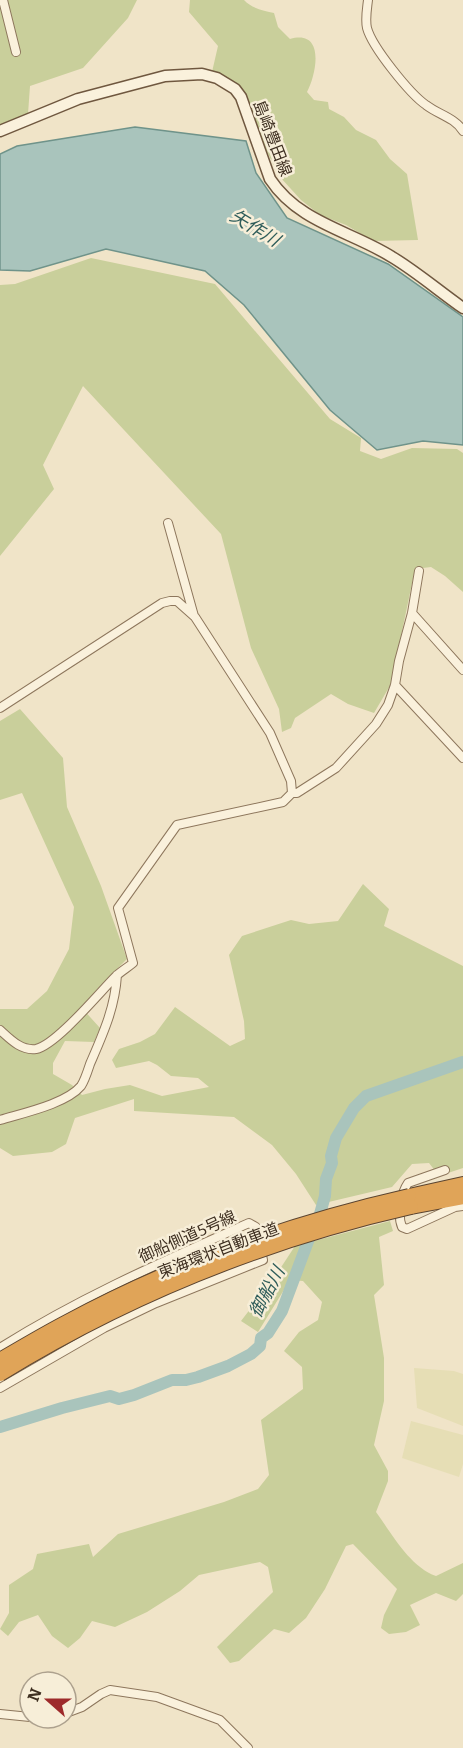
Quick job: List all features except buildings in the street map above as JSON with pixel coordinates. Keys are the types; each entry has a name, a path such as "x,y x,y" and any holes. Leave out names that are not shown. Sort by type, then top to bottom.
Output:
{"highway":[{"name":"東海環状自動車道","path":"0,1374 117,1310 206,1270 304,1235 463,1184"},
{"name":"東海環状自動車道","path":"0,1360 67,1322 140,1286 202,1259 292,1227 359,1208 463,1197"}],"main road":[{"name":"島崎豊田線","path":"0,131 78,99 165,76 202,74 217,78 235,89 241,97 270,179 277,189 305,214 392,257 463,309"}],"street":[{"path":"3,0 16,52"},
{"path":"368,0 367,27 384,58 417,99 429,108 452,119 463,131"},
{"path":"168,523 195,617"},
{"path":"292,793 297,794 336,768 376,724 388,705 395,686 412,613 419,571"},
{"path":"0,708 162,603 177,601 195,617 270,733 291,781 292,793 283,802 177,825 118,908 133,963 117,975 71,1023 47,1044 35,1049 17,1046 0,1030"},
{"path":"412,613 463,670"},
{"path":"395,686 463,758"},
{"path":"0,1120 62,1100 81,1085 109,1019 116,994 117,975"},
{"path":"445,1170 408,1183 399,1220 402,1227 407,1229 455,1207 463,1206"},
{"name":"御船側道5号線","path":"0,1348 42,1321 146,1268 249,1223 256,1227 264,1260 156,1303 104,1328 0,1388"},
{"path":"146,1268 156,1303"},
{"path":"42,1321 50,1360"},
{"path":"78,1708 110,1690 157,1697 213,1717 226,1726 248,1748"},
{"path":"0,1714 18,1715"}],"shaded area":[{"path":"414,1368 454,1371 463,1374 463,1426 417,1408"},
{"path":"411,1421 463,1435 463,1464 459,1477 402,1458"}],"green space":[{"path":"0,0 137,0 128,18 83,68 30,86 28,114 0,125"},
{"path":"190,0 244,0 254,7 274,13 278,27 290,39 309,40 313,46 315,64 307,92 314,100 328,102 329,109 344,117 356,130 376,140 390,159 407,174 418,240 373,241 346,225 320,215 301,200 280,177 266,150 244,96 233,81 212,72 218,46 189,12"},
{"path":"91,258 215,284 330,419 361,438 360,451 381,459 412,448 457,449 463,453 463,592 431,567 415,569 391,684 374,713 348,704 331,694 295,718 291,728 282,732 279,709 251,648 221,534 83,386 43,465 54,489 0,556 0,285 15,284"},
{"path":"20,709 63,758 67,807 101,886 127,959 81,1007 100,1028 94,1042 65,1041 53,1063 53,1074 72,1085 82,1095 130,1085 162,1096 209,1087 198,1078 171,1076 149,1061 116,1068 112,1060 119,1049 155,1034 175,1007 230,1046 245,1039 244,1021 229,955 242,936 291,920 309,924 338,921 363,884 389,909 384,926 463,966 463,1168 439,1176 429,1163 412,1164 392,1187 316,1205 296,1174 272,1145 234,1117 134,1111 134,1099 75,1118 66,1144 52,1152 13,1156 0,1148 0,1009 27,1009 47,991 69,949 74,907 22,793 0,800 0,721"},
{"path":"390,1221 393,1231 379,1237 384,1285 374,1295 384,1358 384,1401 374,1445 388,1471 388,1481 376,1512 402,1549 427,1572 436,1576 463,1563 463,1594 456,1601 436,1593 410,1605 420,1625 406,1632 389,1634 381,1628 384,1615 397,1589 353,1544 346,1546 325,1589 306,1618 289,1633 274,1629 239,1661 230,1663 217,1647 273,1592 268,1567 260,1562 199,1575 180,1591 147,1612 115,1627 92,1621 80,1638 68,1648 52,1636 38,1615 19,1622 8,1636 0,1629 9,1613 9,1585 33,1569 37,1554 89,1544 93,1557 118,1534 224,1502 258,1489 269,1475 261,1420 303,1389 302,1367 284,1351 299,1332 318,1320 322,1302 303,1281 290,1280 258,1332 241,1321 295,1246"}],"water":[{"name":"矢作川","path":"135,127 246,141 256,173 287,218 388,264 463,317 463,445 423,441 377,450 330,410 244,305 205,271 106,249 30,271 0,270 0,154 17,146"}],"waterway":[{"name":"御船川","path":"0,1427 110,1396 119,1399 134,1395 172,1380 198,1377 228,1366 251,1354 260,1346 261,1338 268,1333 282,1311 310,1236 316,1228 325,1196 326,1179 332,1163 331,1156 336,1138 354,1108 366,1096 463,1062"}]}
